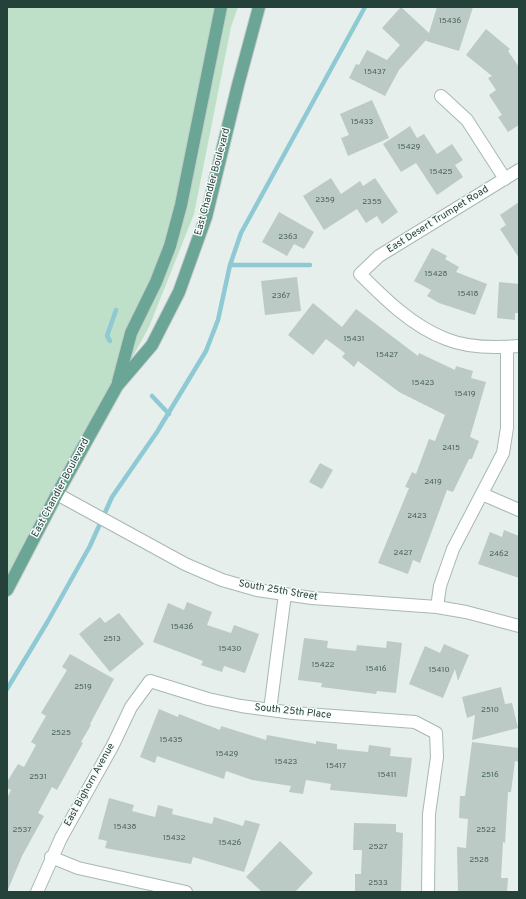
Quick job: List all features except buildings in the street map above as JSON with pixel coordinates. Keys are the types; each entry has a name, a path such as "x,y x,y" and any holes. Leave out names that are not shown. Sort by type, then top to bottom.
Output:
{"main road":[{"name":"East Chandler Boulevard","path":"117,386 131,333 156,282 170,246 181,206 221,7"},
{"name":"East Chandler Boulevard","path":"7,590 57,494 117,386 152,345 179,292 206,217 238,84 259,7"}],"street":[{"path":"441,96 467,120 505,179"},
{"name":"East Desert Trumpet Road","path":"507,347 475,346 446,340 398,310 360,274 379,256 519,170"},
{"path":"436,607 440,586 453,549 498,466 506,440 507,347 519,346"},
{"name":"South 25th Street","path":"57,494 185,564 222,580 257,590 312,598 436,607 466,612 519,626"},
{"path":"482,494 519,510"},
{"path":"270,710 285,594"},
{"name":"South 25th Place","path":"150,681 208,699 294,713 415,722 436,733 437,757 429,814 428,892"},
{"name":"East Bighorn Avenue","path":"37,892 51,857 113,745 131,707 150,681"},
{"path":"51,857 78,868 186,892"}],"green space":[{"path":"7,7 238,7 231,27 194,214 179,252 149,327 57,494 7,590"}],"waterway":[{"path":"7,689 48,621 90,546 112,497 157,432 206,351 218,320 230,265 241,233 365,7"},
{"path":"230,265 310,265"},
{"path":"110,341 107,336 116,310"},
{"path":"152,396 169,414"}]}
